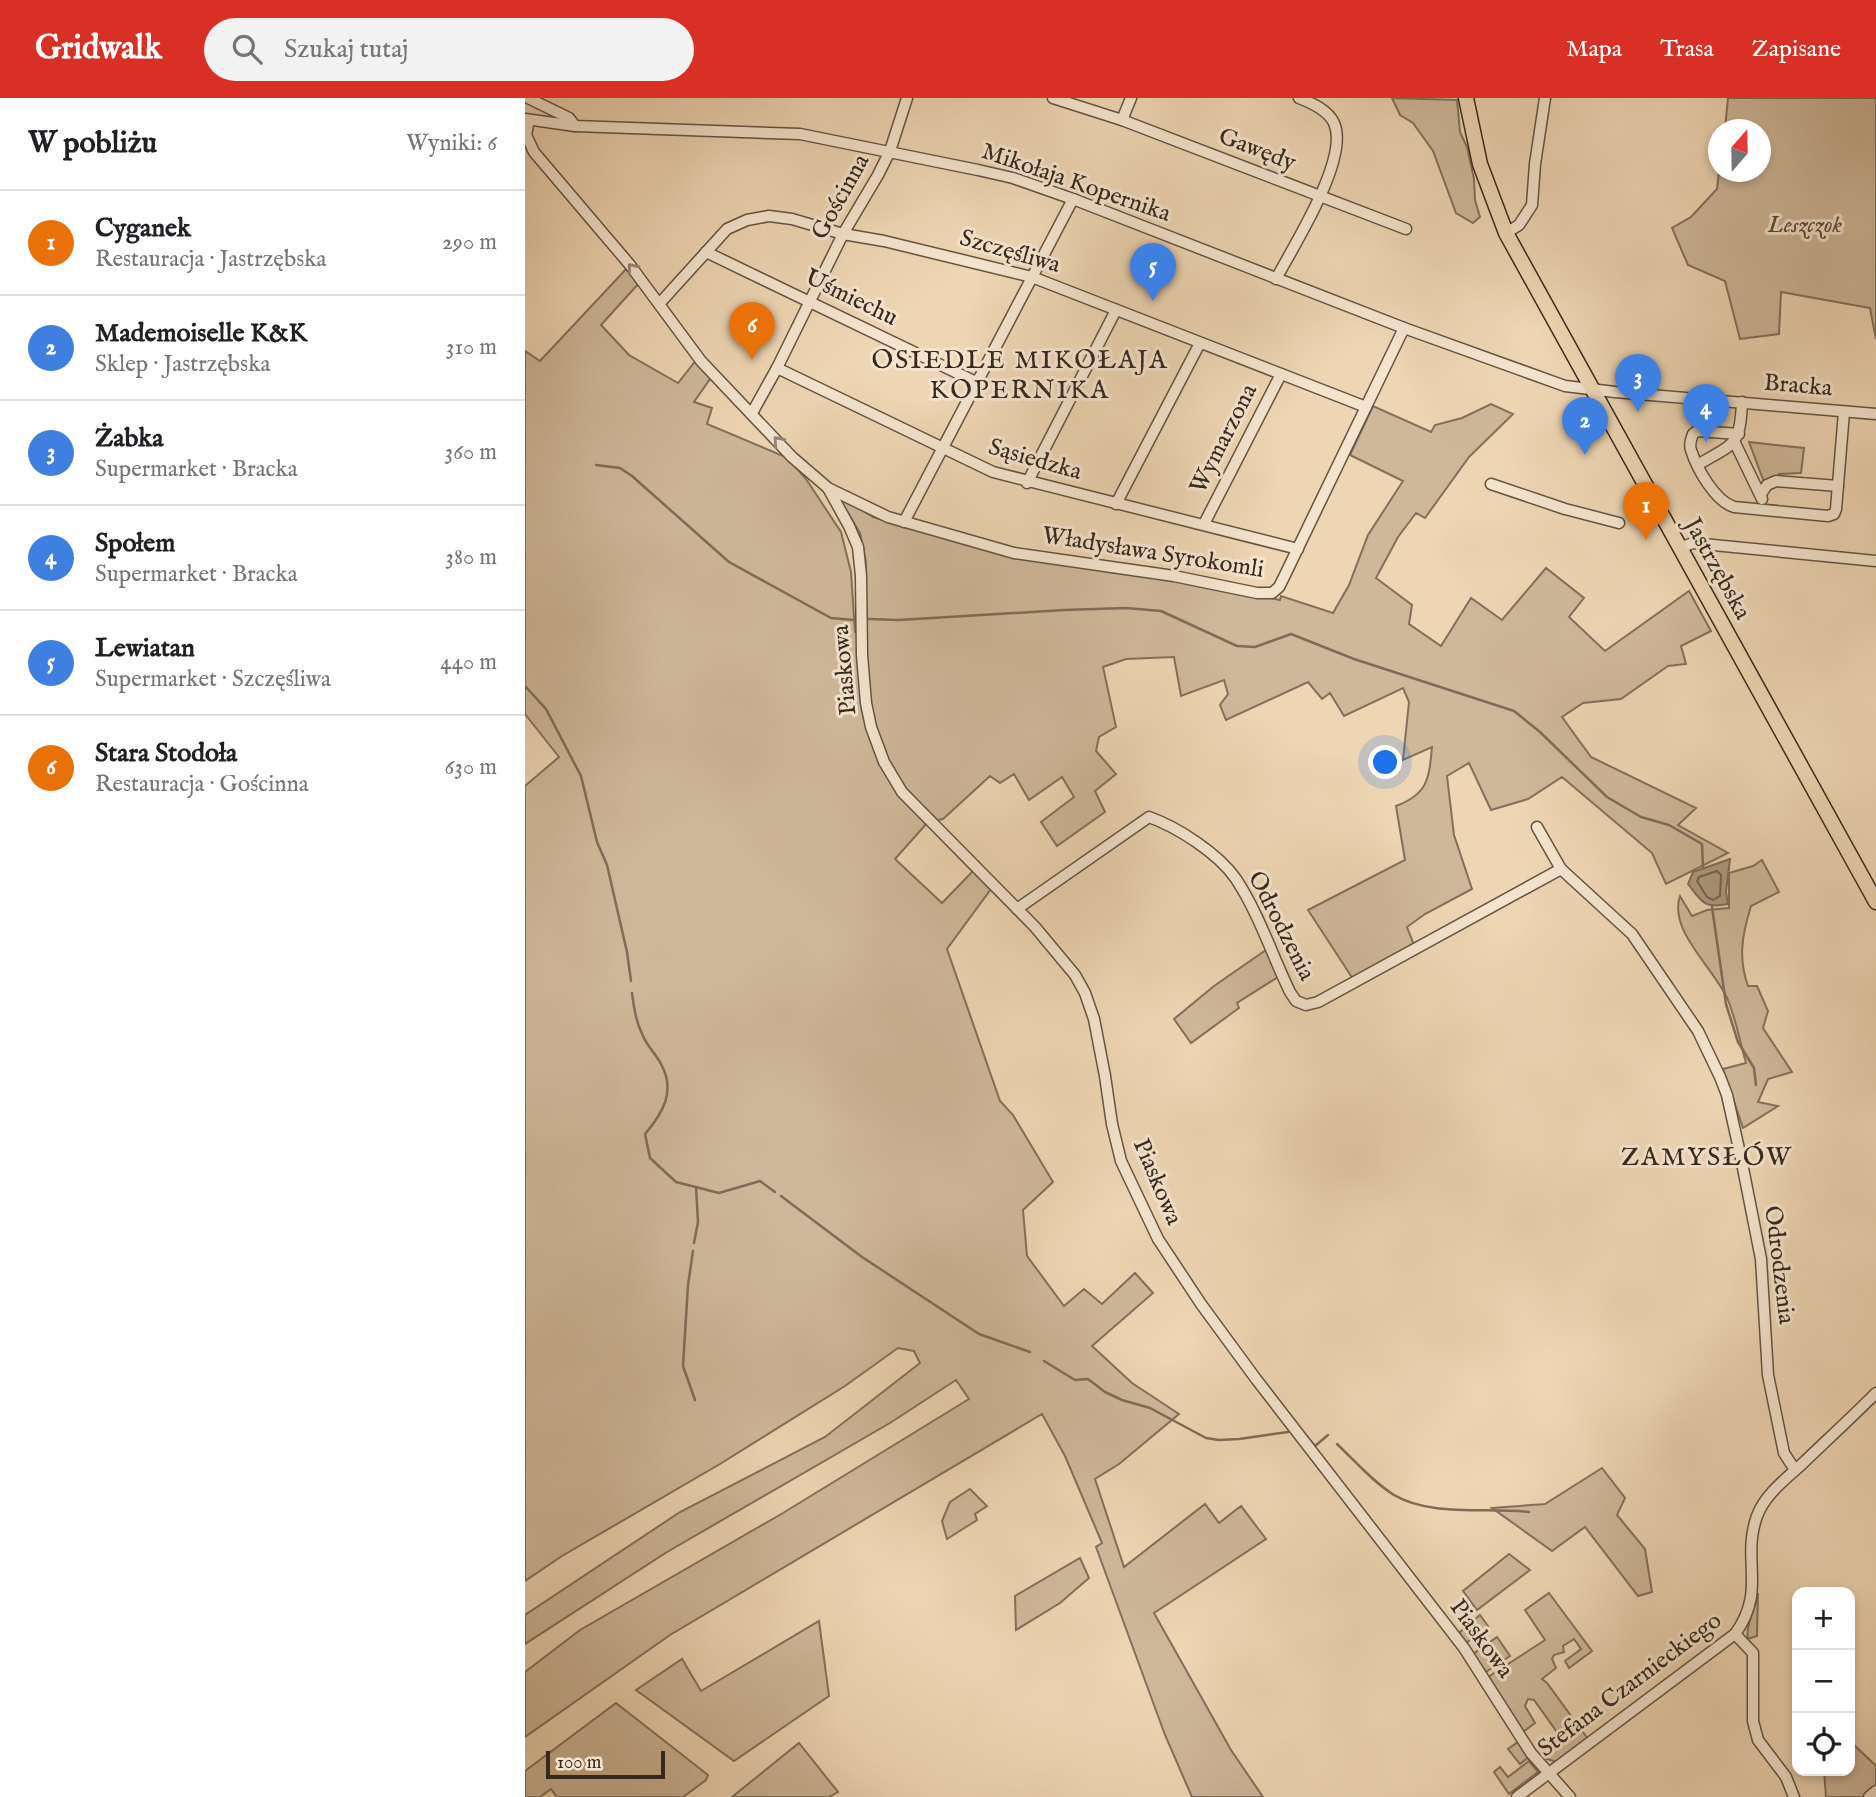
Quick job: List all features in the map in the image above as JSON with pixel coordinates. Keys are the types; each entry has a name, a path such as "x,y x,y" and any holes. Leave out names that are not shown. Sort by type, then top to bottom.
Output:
{"main road":[{"name":"Jastrzębska","path":"1467,98 1480,164 1506,233 1876,902"}],"street":[{"path":"528,98 569,118 575,125"},
{"path":"890,151 907,98"},
{"name":"Gawędy","path":"1053,98 1122,120 1319,198 1406,229"},
{"path":"1122,120 1131,98"},
{"path":"1276,279 1319,198 1337,153 1338,138 1333,122 1326,112 1299,98"},
{"path":"1506,233 1519,225 1532,205 1545,98"},
{"name":"Mikołaja Kopernika","path":"527,119 575,125 800,134 1013,178 1404,328 1565,386 1590,389"},
{"name":"Władysława Syrokomli","path":"527,119 527,135 534,152 660,303 701,360 792,457 828,488 888,517 1014,552 1174,576 1257,593 1272,593 1279,587 1298,549 1404,328"},
{"name":"Gościnna","path":"752,412 777,369 843,234 890,151"},
{"path":"904,522 1073,199"},
{"name":"Szczęśliwa","path":"660,303 727,229 747,220 769,216 792,219 843,234 884,240 1032,277 1366,407"},
{"name":"Uśmiechu","path":"706,252 977,382"},
{"path":"1027,483 1116,310"},
{"path":"1116,504 1200,343"},
{"name":"Sąsiedzka","path":"777,369 993,472 1027,483 1298,549"},
{"name":"Wymarzona","path":"1204,524 1281,374"},
{"name":"Bracka","path":"1590,389 1876,414"},
{"path":"1742,402 1737,438 1761,494 1764,509"},
{"path":"1737,438 1697,431 1693,434 1690,448 1716,497 1724,504 1828,516 1834,514 1836,509 1844,412"},
{"path":"1699,464 1737,438"},
{"path":"1761,494 1767,485 1776,481 1838,486"},
{"path":"1491,484 1565,509 1619,523"},
{"name":"Władysława Syrokomli","path":"828,488 847,522"},
{"name":"Piaskowa","path":"847,522 856,541 860,560 866,703 871,727 884,762 902,792 969,857 1057,951 1075,975 1085,993 1101,1047 1112,1124 1121,1161 1158,1239 1256,1379 1464,1648 1531,1753 1570,1797"},
{"path":"1679,548 1693,543 1876,561"},
{"name":"Odrodzenia","path":"1017,909 1149,817 1167,824 1199,844 1235,877 1258,920 1290,992 1296,1001 1306,1006 1318,1002 1561,869"},
{"name":"Odrodzenia","path":"1537,827 1561,869 1633,933 1698,1031 1720,1077 1727,1095 1761,1259 1771,1387 1784,1453 1795,1471"},
{"name":"Stefana Czarnieckiego","path":"1517,1797 1735,1634 1746,1619 1751,1603 1752,1540 1758,1513 1774,1491 1876,1393"},
{"path":"1735,1634 1753,1653 1753,1721 1758,1740 1786,1777 1794,1797"},
{"path":"1869,1797 1876,1791"}],"green space":[{"path":"1392,98 1457,100 1460,132 1467,147 1480,217 1473,223 1456,213 1433,151 1413,123 1400,115"},
{"name":"Leszczok","path":"1728,98 1876,98 1876,339 1870,308 1781,292 1779,334 1740,339 1725,281 1688,265 1672,228 1691,217 1717,189 1718,182 1771,182 1771,119 1726,119"},
{"path":"628,267 640,282 601,325 629,355 678,383 697,359 712,376 694,402 712,408 707,424 788,458 806,479 841,532 851,572 855,632 864,631 866,562 860,533 839,498 842,497 873,517 1019,557 1189,581 1280,600 1281,596 1333,613 1349,585 1368,535 1403,481 1350,455 1373,406 1431,432 1435,425 1462,418 1491,404 1513,414 1469,457 1425,518 1416,513 1398,537 1376,578 1412,605 1409,624 1441,646 1471,598 1502,620 1546,568 1584,598 1569,617 1605,651 1689,591 1711,631 1681,646 1686,664 1668,666 1621,699 1583,703 1562,717 1591,757 1696,808 1678,825 1728,853 1666,884 1652,853 1562,777 1528,799 1491,810 1469,763 1447,776 1454,835 1472,889 1425,914 1407,927 1414,945 1353,979 1308,910 1405,860 1396,806 1415,796 1425,784 1432,747 1403,760 1409,702 1403,688 1344,716 1330,693 1322,699 1308,682 1226,720 1220,705 1228,694 1224,680 1181,696 1174,657 1126,659 1103,667 1116,727 1099,737 1096,751 1116,774 1095,791 1105,812 1057,846 1041,822 1074,797 1062,777 1029,800 1014,774 1000,783 990,776 943,819 928,822 895,859 942,903 974,870 991,889 947,949 1000,1101 1013,1115 1053,1182 1023,1210 1027,1256 1064,1306 1084,1289 1102,1304 1135,1273 1153,1293 1092,1346 1132,1383 1179,1414 1119,1464 1095,1479 1124,1567 1205,1504 1219,1523 1241,1506 1266,1539 1154,1613 1231,1750 1263,1797 1192,1797 1165,1735 1096,1547 1102,1543 1065,1456 1042,1414 670,1635 525,1737 525,1672 580,1630 783,1513 969,1399 956,1380 890,1423 667,1552 525,1644 525,1615 680,1512 825,1437 920,1363 914,1351 898,1348 845,1386 525,1581 525,786 559,757 525,714 525,351 540,361"},
{"path":"1749,442 1804,448 1801,473 1779,474 1764,482"},
{"path":"1762,860 1779,892 1751,906 1743,937 1743,966 1748,986 1757,986 1768,1011 1763,1028 1792,1072 1768,1079 1758,1102 1778,1106 1743,1128 1723,1069 1746,1063 1733,1015 1722,988 1686,936 1678,909 1680,896 1692,916 1707,910 1729,908 1729,873 1753,866"},
{"path":"1266,950 1278,977 1237,1003 1239,1008 1191,1043 1174,1019 1214,986"},
{"path":"1602,1468 1625,1498 1617,1515 1645,1549 1652,1592 1638,1596 1585,1527 1552,1551 1492,1508 1545,1504"},
{"path":"970,1489 987,1506 975,1514 977,1520 947,1539 942,1521 950,1502"},
{"path":"1509,1554 1530,1570 1477,1610 1463,1591"},
{"path":"1080,1558 1089,1578 1060,1603 1016,1630 1015,1596"},
{"path":"1549,1593 1592,1651 1569,1668 1565,1661 1581,1649 1574,1639 1563,1646 1564,1652 1554,1655 1552,1659 1556,1668 1542,1679 1588,1739 1557,1762 1542,1755 1559,1735 1534,1700 1528,1699 1525,1706 1535,1723 1523,1732 1488,1677 1545,1640 1525,1610"},
{"path":"1758,1593 1757,1636 1748,1639 1748,1628"},
{"path":"1480,1615 1488,1626 1466,1643 1459,1633"},
{"path":"819,1621 829,1696 734,1761 636,1690 682,1659 701,1691"},
{"path":"1497,1637 1510,1656 1486,1672 1473,1654"},
{"path":"616,1703 708,1775 706,1780 683,1797 557,1797 551,1789 540,1797 525,1797 525,1771"},
{"path":"1518,1742 1529,1757 1520,1764 1508,1749"},
{"path":"799,1743 838,1792 829,1797 732,1797"},
{"path":"1855,1746 1876,1766 1876,1787 1865,1797 1826,1797 1824,1776 1855,1776"},
{"path":"1529,1761 1538,1772 1509,1794 1494,1772 1500,1767 1508,1777"}],"water":[{"path":"1730,859 1726,892 1728,904 1714,906 1704,903 1688,884 1693,872"}],"waterway":[{"path":"596,465 620,468 632,476 729,562 831,618 854,620"},
{"path":"868,619 899,620 1126,608 1161,611 1237,646 1255,647 1291,634 1354,659 1514,711 1540,732 1607,797 1641,817 1669,825 1702,844 1703,868"},
{"path":"525,686 546,709 581,776 597,842 607,865 631,981"},
{"path":"1712,907 1726,1004 1738,1042 1754,1068 1756,1085"},
{"path":"632,993 641,1031 661,1064 667,1083 662,1110 645,1134 650,1158 676,1182 719,1193 760,1181 775,1192"},
{"path":"694,1243 698,1222 696,1187"},
{"path":"781,1196 862,1257 979,1334 1030,1352"},
{"path":"693,1251 683,1366 695,1400"},
{"path":"1044,1361 1075,1380 1088,1379 1105,1392 1150,1408 1206,1438 1239,1439 1288,1432"},
{"path":"1307,1437 1315,1446 1328,1435"},
{"path":"1337,1444 1379,1484 1409,1502 1442,1509 1529,1512"}],"place":[{"name":"Lewiatan","path":"1153,301"},
{"name":"Stara Stodoła","path":"752,360"},
{"name":"Żabka","path":"1638,412"},
{"name":"Społem","path":"1706,442"},
{"name":"Mademoiselle K&K","path":"1585,455"},
{"name":"Cyganek","path":"1646,540"}],"district":[{"name":"OSIEDLE MIKOŁAJA KOPERNIKA","path":"1020,375"},
{"name":"ZAMYSŁÓW","path":"1707,1157"}]}
